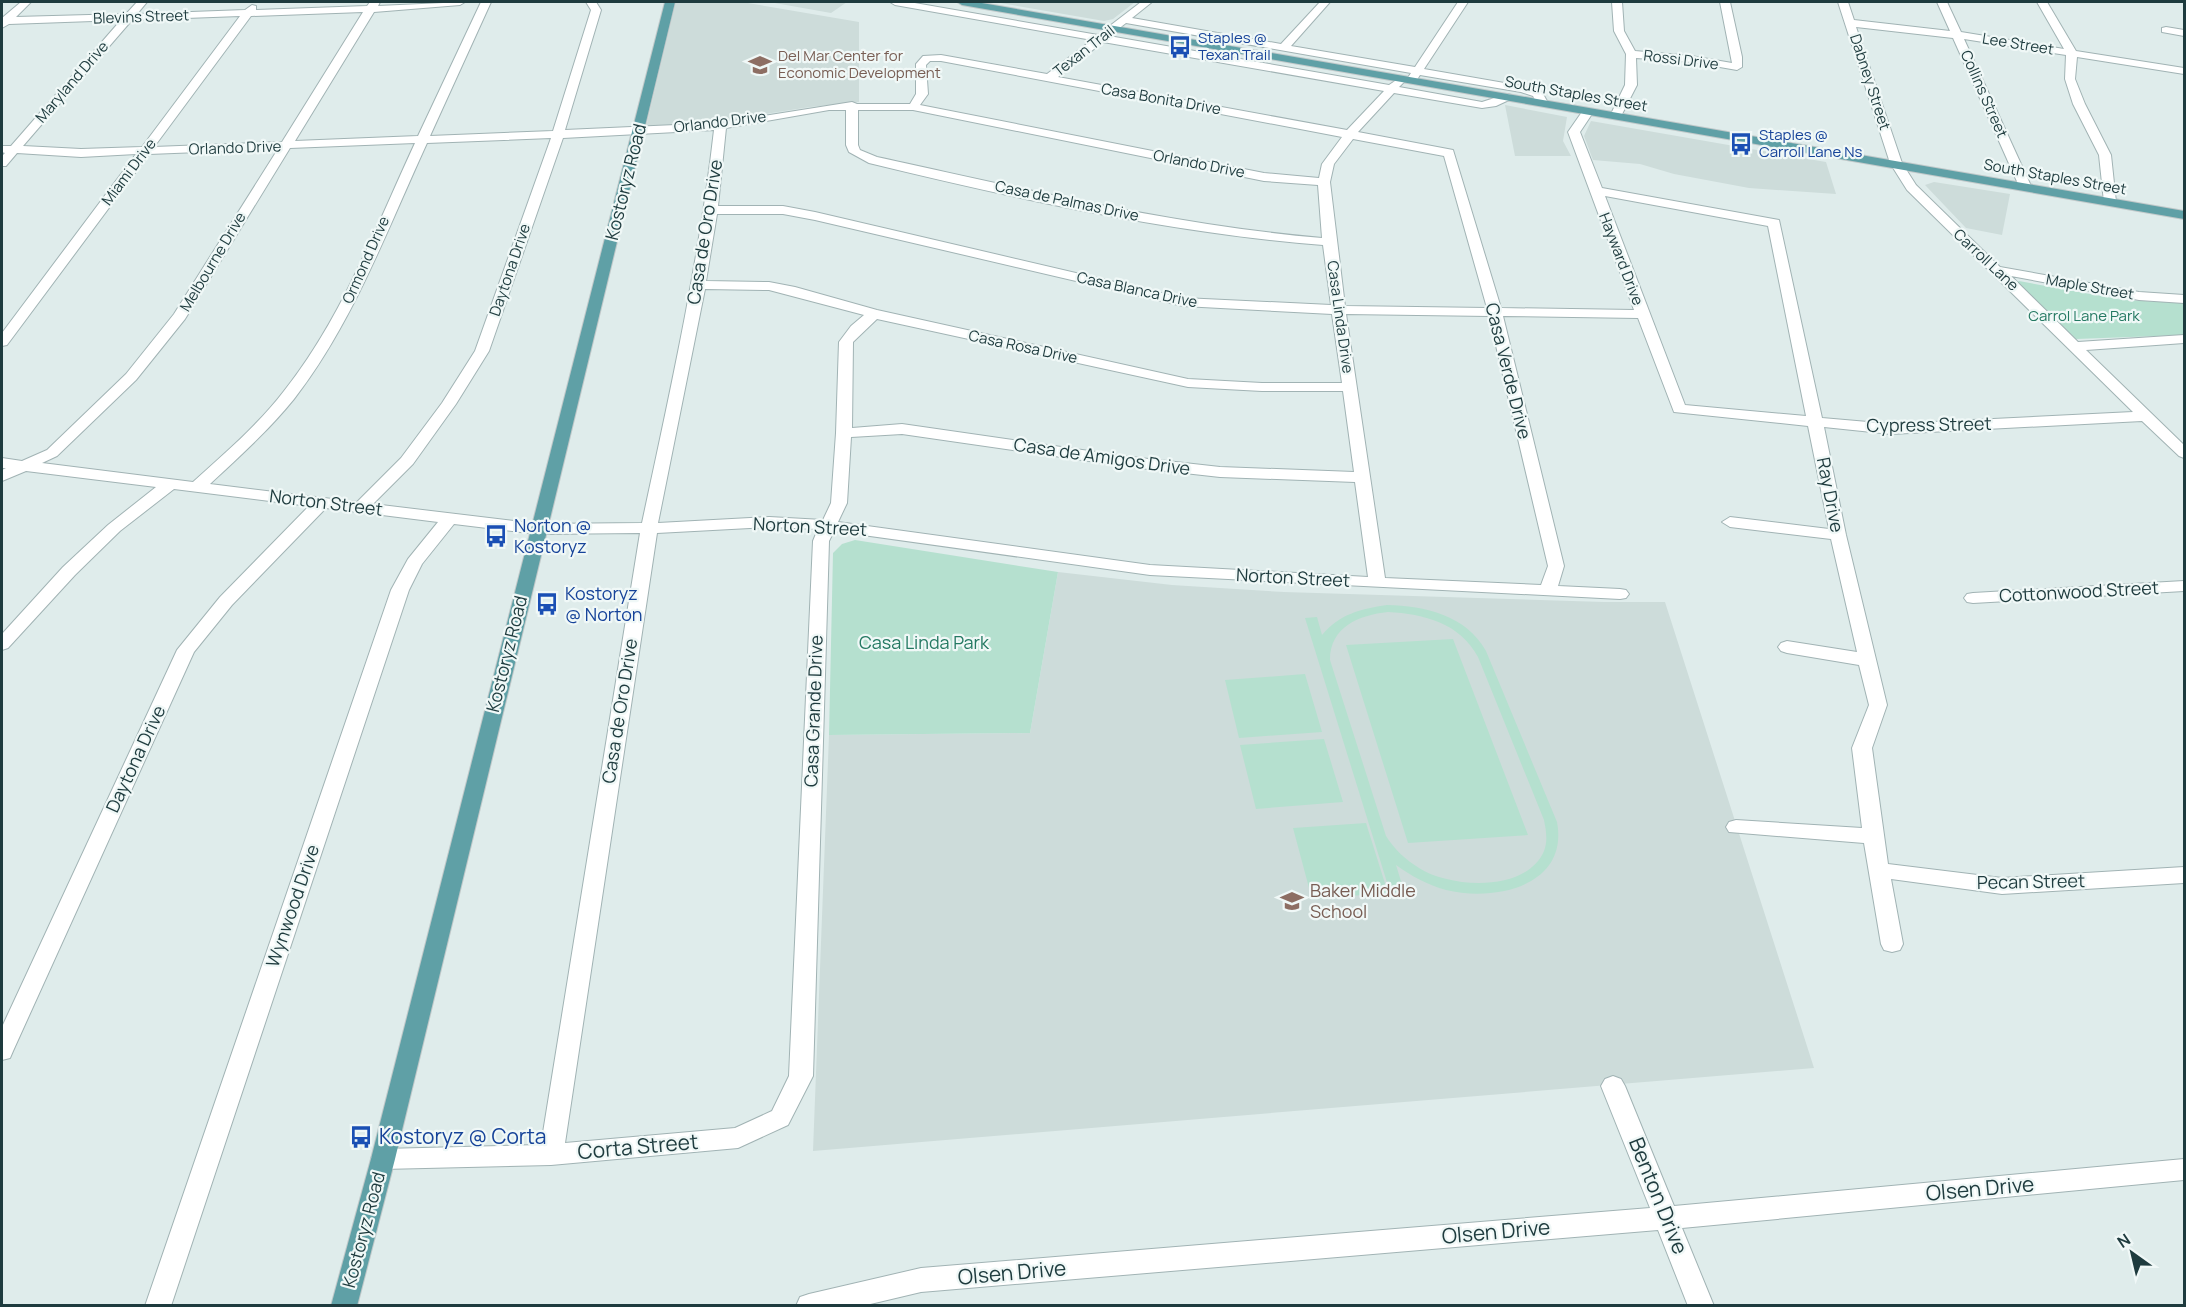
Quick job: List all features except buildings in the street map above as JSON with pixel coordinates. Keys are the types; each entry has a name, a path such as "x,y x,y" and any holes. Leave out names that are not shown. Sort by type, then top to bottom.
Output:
{"main road":[{"name":"Kostoryz Road","path":"344,1305 383,1159 670,2"},
{"name":"South Staples Street","path":"962,2 1119,24 1405,80 1896,163 2184,215"}],"street":[{"path":"3,22 26,2"},
{"name":"Maryland Drive","path":"2,163 142,2"},
{"name":"Miami Drive","path":"2,342 257,2"},
{"name":"Blevins Street","path":"3,22 246,14 372,5 416,7 460,2"},
{"name":"Ormond Drive","path":"197,487 239,449 281,404 318,353 344,309 486,2"},
{"name":"Daytona Drive","path":"361,507 407,461 482,351 558,135 596,10 591,2"},
{"path":"895,2 1101,38 1405,80 1523,89 1538,94 1542,103"},
{"name":"Texan Trail","path":"1049,78 1147,2"},
{"path":"1283,48 1325,2"},
{"name":"Casa Linda Drive","path":"1377,582 1329,242 1324,182 1328,165 1352,133 1405,80 1463,2"},
{"path":"1616,116 1631,85 1631,54 1618,31 1617,2"},
{"name":"Rossi Drive","path":"1631,54 1653,54 1737,67 1737,57 1725,2"},
{"name":"Dabney Street","path":"1843,2 1852,23 1896,163"},
{"name":"Collins Street","path":"1942,2 2025,186"},
{"path":"2042,2 2072,53 2070,79 2079,104 2105,154 2110,202"},
{"name":"Melbourne Drive","path":"2,476 52,453 131,377 180,316 372,5"},
{"name":"Lee Street","path":"1852,23 1958,35 2184,71"},
{"path":"1119,24 1283,48 1405,80 1482,105 1492,104 1507,97"},
{"path":"2166,30 2184,33"},
{"name":"Casa Bonita Drive","path":"913,107 922,94 921,64 927,58 941,58 1352,133 1449,153"},
{"name":"Orlando Drive","path":"2,149 81,153 558,135 720,126 796,111 852,105 913,107 1264,177 1324,182"},
{"name":"Casa de Palmas Drive","path":"852,105 852,145 855,152 873,160 1196,229 1267,238 1329,242"},
{"name":"Hayward Drive","path":"1588,111 1574,132 1679,409"},
{"name":"Casa de Oro Drive","path":"551,1155 649,528 699,285 711,210 720,126"},
{"name":"Casa Verde Drive","path":"1449,153 1495,312 1556,566 1548,590"},
{"name":"Carroll Lane","path":"1896,163 1911,187 1928,206 2077,346 2144,416 2182,447"},
{"name":"Ray Drive","path":"1595,191 1774,223 1838,535 1878,705 1862,748 1873,836 1892,944"},
{"name":"Casa Blanca Drive","path":"711,210 783,210 815,216 1183,302 1339,310 1643,314"},
{"name":"Maple Street","path":"1997,270 2139,296 2184,299"},
{"name":"Casa Rosa Drive","path":"699,285 768,286 795,291 874,314 1188,383 1262,387 1350,387"},
{"name":"Casa Grande Drive","path":"780,1118 801,1076 821,541 839,503 844,433 846,342 856,329 874,314"},
{"path":"2077,346 2184,339"},
{"name":"Cypress Street","path":"1679,409 1891,429 2144,416"},
{"name":"Casa de Amigos Drive","path":"844,433 902,429 1131,462 1220,472 1361,477"},
{"name":"Norton Street","path":"2,463 538,529 649,528 769,522 828,525 1150,570 1620,594"},
{"path":"2,644 69,571 114,528 170,484"},
{"name":"Daytona Drive","path":"2,1051 186,650 226,601 322,502"},
{"name":"Wynwood Drive","path":"158,1305 400,590 414,563 450,518"},
{"path":"1730,522 1838,535"},
{"name":"Cottonwood Street","path":"1973,598 2184,586"},
{"path":"1787,647 1867,660"},
{"path":"1736,827 1873,836"},
{"name":"Pecan Street","path":"1879,870 2002,886 2184,875"},
{"name":"Benton Drive","path":"1613,1086 1668,1218 1701,1305"},
{"name":"Corta Street","path":"383,1159 551,1155 738,1138 780,1118"},
{"name":"Olsen Drive","path":"809,1305 921,1280 1668,1218 2184,1170"}],"shaded area":[{"name":"Del Mar Center for Economic Development","path":"676,2 742,2 859,22 859,102 810,107 695,125 646,127"},
{"path":"769,2 847,2 831,13"},
{"path":"995,2 1135,2 1113,19 1104,21"},
{"path":"1505,105 1567,117 1563,141 1571,156 1515,156"},
{"path":"1591,121 1826,162 1836,194 1749,188 1674,174 1640,164 1593,160 1584,136"},
{"path":"1934,182 2010,194 2002,235 1966,228 1925,185"},
{"name":"Baker Middle School","path":"1058,572 1172,585 1284,592 1665,602 1814,1068 813,1151 829,735 1030,733"}],"green space":[{"name":"Carrol Lane Park","path":"2019,281 2123,300 2184,303 2184,335 2076,339 2016,283"},
{"name":"Casa Linda Park","path":"855,540 1058,572 1030,733 829,735 833,553 842,544"},
{"path":"1387,605 1430,611 1456,621 1478,639 1486,651 1557,822 1558,844 1552,861 1540,875 1524,884 1506,891 1465,893 1433,886 1396,865 1404,891 1390,892 1305,618 1317,617 1322,635 1343,617","holes":["1388,612 1415,615 1440,622 1461,636 1478,657 1544,820 1546,832 1544,851 1535,865 1521,874 1505,880 1486,883 1449,880 1414,865 1397,850 1386,836 1330,660 1335,639 1348,625 1367,616"]},
{"path":"1453,639 1528,835 1408,843 1346,645"},
{"path":"1305,674 1322,732 1239,738 1225,680"},
{"path":"1324,739 1343,802 1256,809 1240,745"},
{"path":"1366,823 1388,893 1312,899 1293,828"}],"place":[{"name":"Staples @ Texan Trail","path":"1180,47"},
{"name":"Del Mar Center for Economic Development","path":"760,65"},
{"name":"Staples @ Carroll Lane Ns","path":"1741,144"},
{"name":"Norton @ Kostoryz","path":"496,536"},
{"name":"Kostoryz @ Norton","path":"547,604"},
{"name":"Baker Middle School","path":"1292,901"},
{"name":"Kostoryz @ Corta","path":"361,1137"}]}
